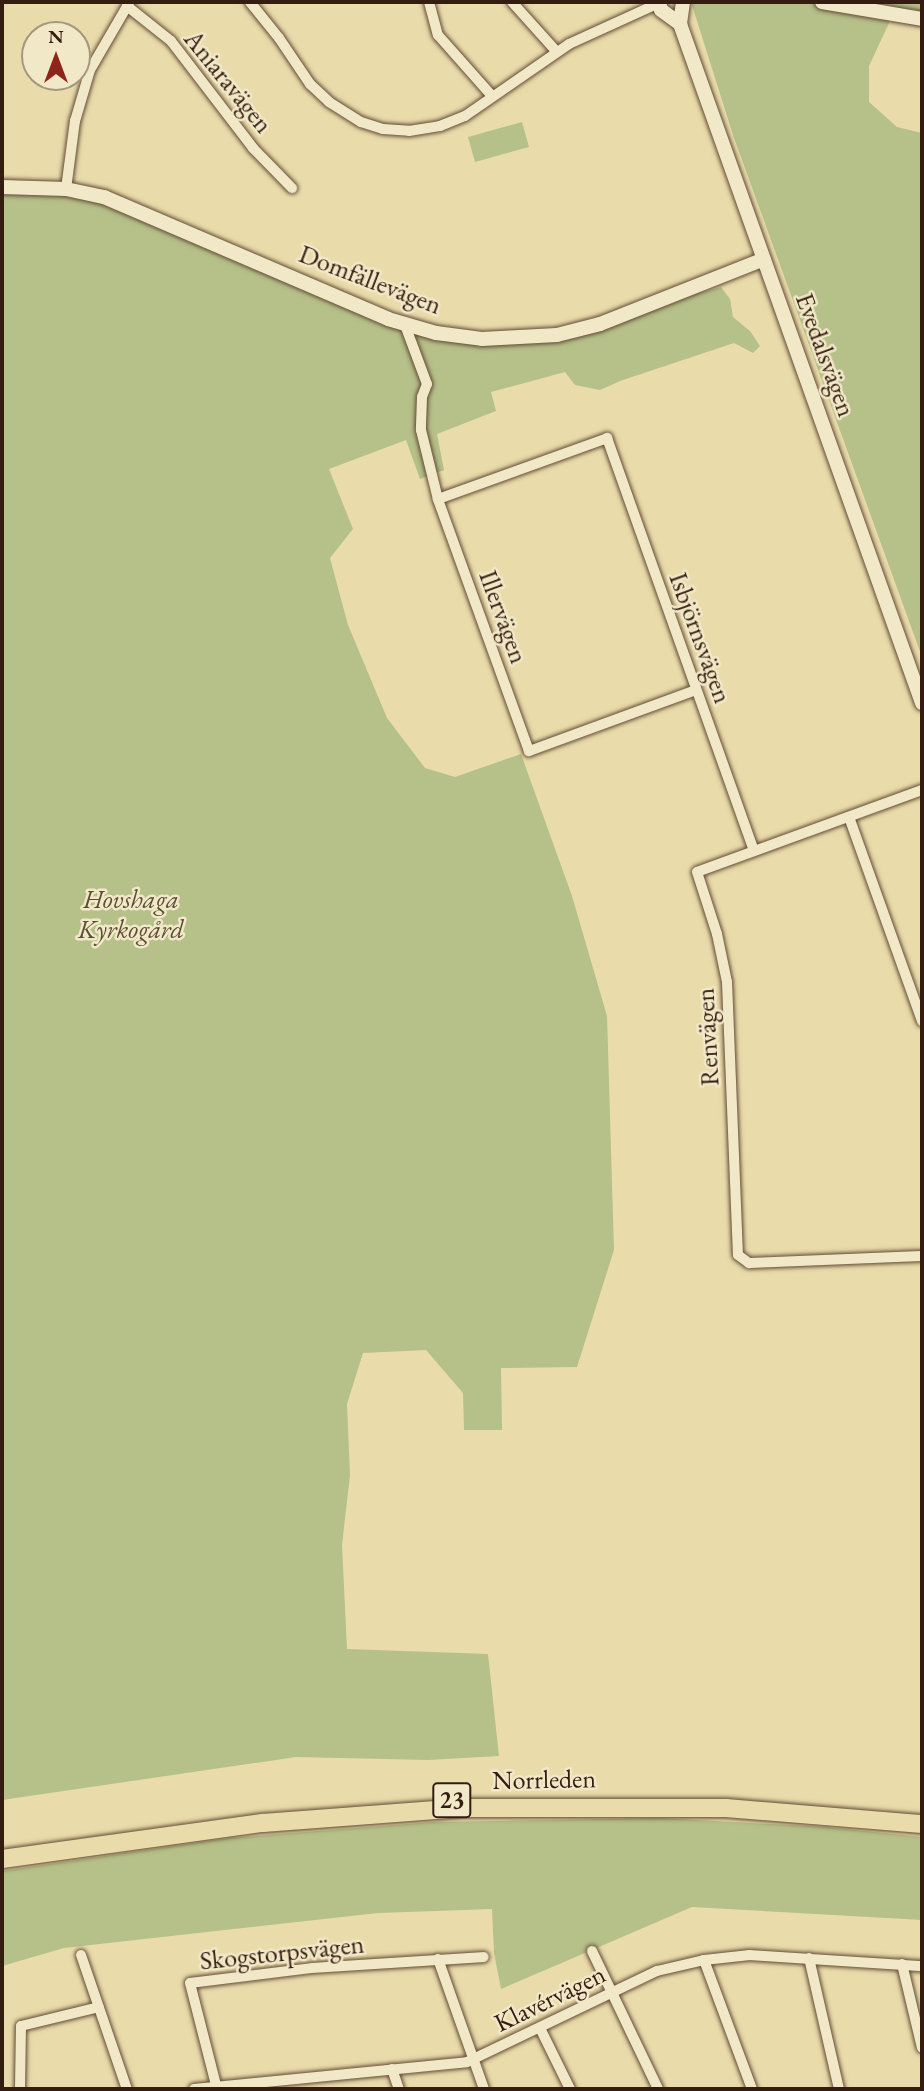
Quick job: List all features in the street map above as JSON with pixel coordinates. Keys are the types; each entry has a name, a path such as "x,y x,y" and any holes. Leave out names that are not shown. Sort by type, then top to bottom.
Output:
{"highway":[{"name":"Norrleden","path":"2,1850 262,1814 462,1799 726,1799 922,1815"},
{"name":"Norrleden","path":"2,1859 251,1824 462,1808 726,1808 922,1824"}],"street":[{"path":"250,2 279,38 310,84 339,110 361,122 383,129 425,130 457,120 557,52 609,24 671,9"},
{"path":"429,2 438,35 492,96"},
{"path":"512,2 557,52"},
{"path":"822,2 922,19"},
{"path":"66,189 75,121 90,70 128,4"},
{"name":"Aniaravägen","path":"128,4 171,41 253,148 292,188"},
{"name":"Evedalsvägen","path":"671,9 764,258 922,703"},
{"name":"Domfällevägen","path":"2,187 66,189 104,197 141,210 405,325 482,339 557,335 600,324 764,258"},
{"path":"405,325 427,384 422,397 421,430 438,499"},
{"name":"Isbjörnsvägen","path":"438,499 607,438 754,852"},
{"name":"Illervägen","path":"438,499 528,751 696,690"},
{"name":"Renvägen","path":"922,790 697,872 717,934 727,982 738,1255 749,1263 922,1256"},
{"path":"849,817 922,1021"},
{"path":"592,1951 659,2089"},
{"path":"81,1955 127,2089"},
{"name":"Klavérvägen","path":"194,2089 474,2060 657,1971 704,1960 750,1955 922,1966"},
{"name":"Skogstorpsvägen","path":"217,2088 190,1983 313,1968 484,1957"},
{"path":"808,1958 839,2089"},
{"path":"438,1959 484,2089"},
{"path":"704,1960 752,2089"},
{"path":"902,1964 922,2048"},
{"path":"20,2089 21,2026 99,2007"},
{"path":"540,2028 570,2089"},
{"path":"392,2069 399,2089"},
{"path":"304,2078 308,2089"}],"green space":[{"path":"691,2 922,2 922,27 890,21 869,66 869,102 897,127 922,133 922,657 733,135"},
{"path":"522,122 529,147 475,162 468,137"},
{"name":"Hovshaga Kyrkogård","path":"2,192 58,193 111,205 385,324 510,344 721,287 730,299 733,317 750,331 760,346 753,353 734,343 600,390 575,385 565,372 491,392 496,411 437,434 444,470 420,479 406,440 329,469 353,529 330,558 348,625 387,718 425,768 455,777 521,754 572,896 607,1016 614,1250 577,1367 501,1368 502,1430 464,1430 463,1393 426,1350 363,1353 347,1404 350,1475 342,1545 347,1649 488,1654 499,1756 428,1760 296,1757 2,1800"},
{"path":"660,1818 826,1827 922,1837 922,1920 692,1907 501,1989 494,1953 492,1909 378,1913 64,1948 2,1966 2,1871 229,1838 434,1822"}]}
